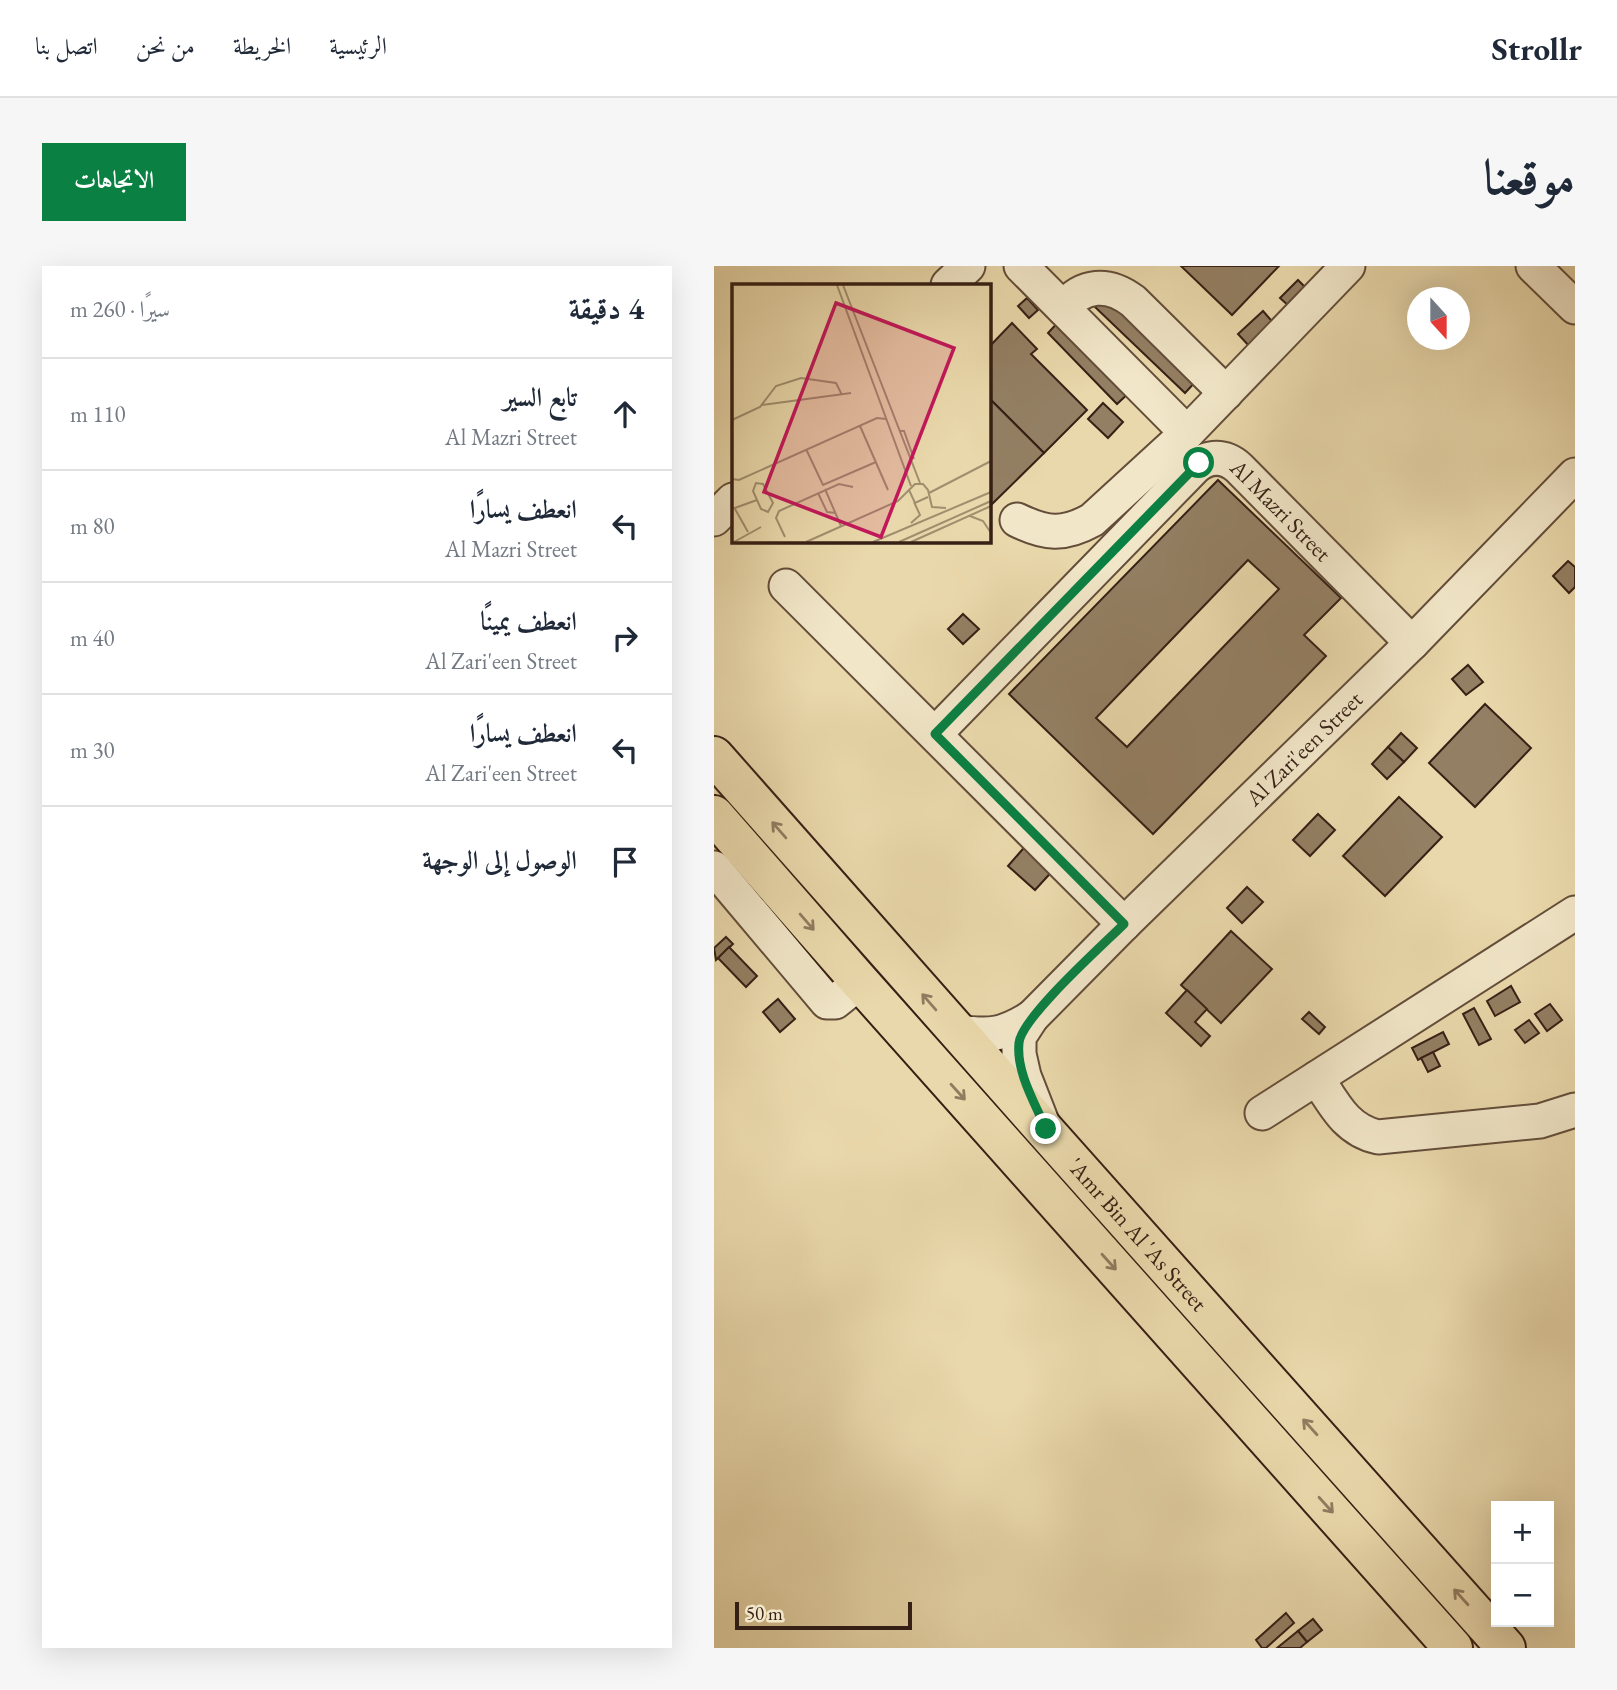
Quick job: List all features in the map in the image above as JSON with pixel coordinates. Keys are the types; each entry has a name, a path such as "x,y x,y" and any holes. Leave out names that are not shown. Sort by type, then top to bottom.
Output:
{"main road":[{"name":"'Amr Bin Al 'As Street","path":"714,756 956,1032 1046,1129 1506,1648"},
{"name":"'Amr Bin Al 'As Street","path":"714,815 1453,1648"}],"street":[{"path":"949,284 968,266"},
{"path":"1021,266 1187,433"},
{"path":"1017,520 1036,529 1057,532 1074,529 1092,520 1187,433 1348,266"},
{"path":"1533,266 1575,307"},
{"path":"1062,308 1083,290 1110,288 1123,293 1226,393"},
{"name":"Al Mazri Street","path":"935,734 1194,468 1213,458 1227,460 1239,468 1412,643"},
{"name":"Al Zari'een Street","path":"1046,1129 1024,1076 1019,1054 1019,1037 1031,1017 1412,643 1575,475"},
{"path":"714,519 732,501"},
{"path":"786,586 1124,924"},
{"path":"714,868 827,1002 835,1002 860,982"},
{"path":"1262,1113 1575,913"},
{"name":"Al Zari'een Street","path":"956,1032 1000,1034 1031,1017"},
{"path":"1317,1078 1349,1123 1364,1134 1378,1137 1540,1121 1575,1110"}],"building":[{"path":"1181,266 1279,266 1232,315"},
{"path":"1298,280 1309,291 1291,308 1280,298"},
{"path":"1108,294 1197,380 1185,393 1095,307"},
{"path":"1027,298 1038,310 1029,318 1018,306"},
{"path":"1263,311 1276,326 1251,348 1238,334"},
{"path":"1062,318 1132,390 1117,404 1048,333"},
{"path":"1012,323 1037,349 1031,354 1087,410 1044,453 990,399 990,346"},
{"path":"990,399 1044,453 990,506"},
{"path":"1103,403 1123,422 1108,438 1088,419"},
{"path":"1218,480 1341,598 1304,635 1326,656 1153,834 1009,694","holes":["1248,560 1279,589 1127,747 1096,718"]},
{"path":"1568,561 1575,567 1575,587 1569,593 1553,576"},
{"path":"963,614 979,629 963,644 948,629"},
{"path":"1468,665 1483,682 1466,695 1452,679"},
{"path":"1485,704 1531,748 1475,807 1429,763"},
{"path":"1401,733 1417,748 1404,762 1388,747"},
{"path":"1388,747 1404,762 1387,779 1372,764"},
{"path":"1399,797 1442,837 1385,896 1343,856"},
{"path":"1318,814 1335,830 1310,856 1293,840"},
{"path":"1029,842 1057,866 1035,890 1008,866"},
{"path":"1247,887 1263,902 1242,923 1227,908"},
{"path":"1231,931 1272,969 1221,1023 1181,985"},
{"path":"726,937 733,944 716,960 714,948"},
{"path":"729,947 757,976 746,987 718,958"},
{"path":"1511,986 1520,1002 1495,1016 1487,1001"},
{"path":"1187,990 1207,1009 1195,1022 1210,1036 1201,1046 1166,1013"},
{"path":"778,999 795,1019 780,1032 763,1012"},
{"path":"1550,1004 1562,1020 1547,1031 1535,1014"},
{"path":"1474,1008 1491,1039 1479,1045 1463,1014"},
{"path":"1309,1012 1325,1027 1319,1034 1302,1019"},
{"path":"1529,1020 1539,1033 1525,1043 1515,1030"},
{"path":"1443,1032 1449,1044 1418,1060 1412,1048"},
{"path":"1433,1052 1440,1066 1428,1072 1421,1058"},
{"path":"1286,1613 1294,1623 1266,1648 1262,1648 1256,1640"},
{"path":"1313,1619 1322,1630 1307,1642 1298,1631"},
{"path":"1298,1631 1307,1642 1300,1648 1277,1648"}],"route":[{"path":"1046,1129 1020,1064 1019,1037 1031,1017 1124,924 935,734 1199,463"}]}
